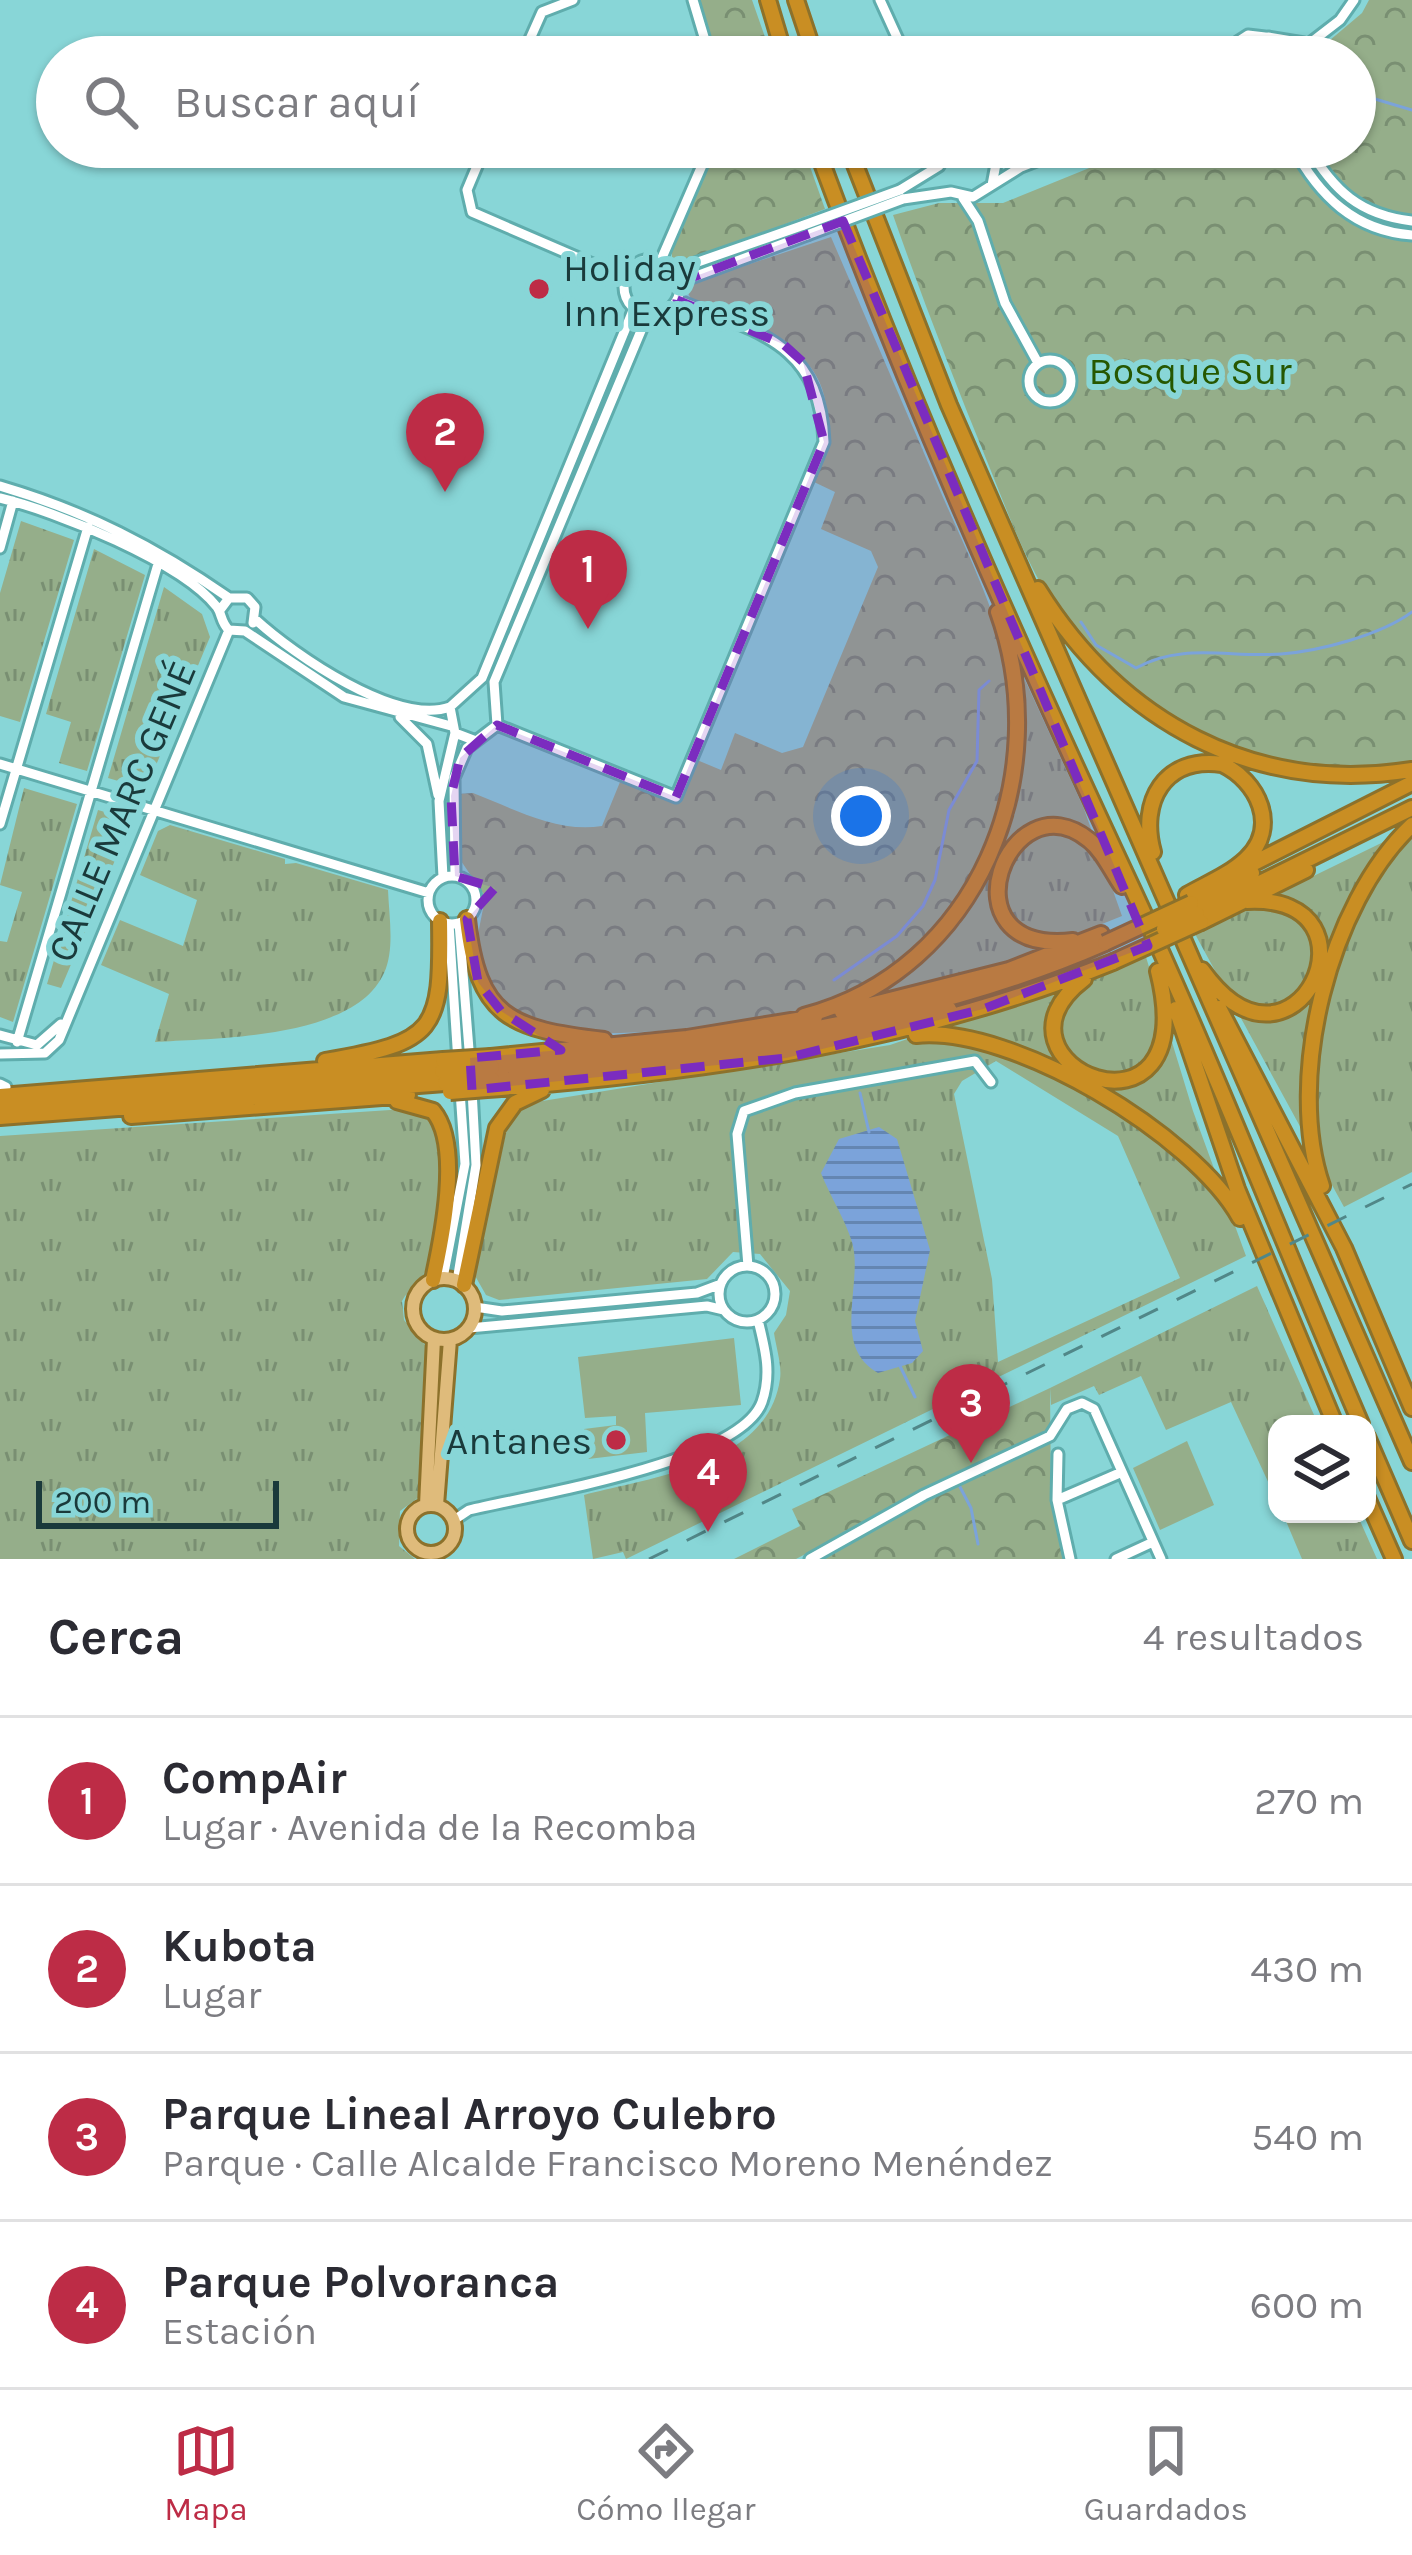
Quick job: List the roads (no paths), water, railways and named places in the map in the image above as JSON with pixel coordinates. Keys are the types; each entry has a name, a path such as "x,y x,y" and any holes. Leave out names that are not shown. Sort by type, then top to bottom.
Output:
{"highway":[{"path":"768,0 779,36"},
{"path":"796,0 808,36"},
{"path":"824,168 866,282 994,584 1357,1415"},
{"path":"856,168 949,405 1228,1053 1327,1261 1412,1462"},
{"path":"1015,551 1086,657 1132,701 1181,734 1227,755 1296,772 1353,776 1412,770"},
{"path":"761,1028 829,1010 874,988 923,950 978,882 1009,806 1020,714 1011,652 991,594 994,584"},
{"path":"1158,868 1146,823 1151,798 1166,778 1201,763 1222,764 1244,777 1261,805 1258,842 1194,909"},
{"path":"1194,909 1412,783"},
{"path":"1118,791 1202,970 1344,1248"},
{"path":"1194,909 1412,793"},
{"path":"852,1043 1000,1004 1107,948 1412,816"},
{"path":"1247,901 1412,816"},
{"path":"1412,816 1366,882 1317,1019 1307,1063 1309,1147 1344,1248 1412,1408"},
{"path":"1107,948 1055,943 1020,933 999,905 999,867 1027,836 1062,829 1092,843 1122,886"},
{"path":"1105,832 1278,1292 1331,1415"},
{"path":"1194,909 1247,901 1289,905 1316,929 1322,950 1319,975 1308,994 1266,1015 1239,1010 1202,970"},
{"path":"454,922 478,982 501,1011 520,1023 607,1040 687,1038"},
{"path":"2,1093 243,1074 386,1051 415,1037 439,1000 454,922"},
{"path":"491,1073 761,1028 1107,948"},
{"path":"1107,948 1070,990 1057,1012 1055,1034 1070,1066 1104,1082 1138,1074 1160,1051 1167,1017 1158,971"},
{"path":"2,1093 444,1076 632,1056 767,1036 972,991 1107,948"},
{"path":"449,1281 491,1147 508,1110 544,1090 929,1033 988,1042 1147,1123 1190,1154 1228,1196 1278,1292"},
{"path":"0,1117 491,1073 661,1076"},
{"path":"243,1074 444,1076"},
{"path":"177,1114 444,1076"},
{"path":"0,1127 400,1101 433,1111 444,1128 447,1148 443,1235 449,1281"},
{"path":"1376,1458 1412,1541"},
{"path":"1376,1518 1394,1559"}],"main road":[{"path":"449,1281 475,1307 469,1328 450,1340 434,1339 419,1328 413,1310 419,1292 449,1281"},
{"path":"432,1505 434,1339"},
{"path":"432,1505 450,1340"},
{"path":"432,1505 454,1520 455,1536 442,1555 418,1550 408,1538 408,1521 432,1505"}],"street":[{"path":"531,36 542,12 573,0"},
{"path":"693,0 704,36"},
{"path":"880,0 896,36"},
{"path":"1315,36 1340,20 1354,0"},
{"path":"476,168 467,190 472,212 625,278"},
{"path":"662,260 701,168"},
{"path":"678,276 902,194 936,168"},
{"path":"940,168 951,192"},
{"path":"992,185 995,168"},
{"path":"963,198 1028,168"},
{"path":"1309,168 1333,203 1382,232 1412,236"},
{"path":"1321,168 1353,203 1369,212 1412,221"},
{"path":"902,194 951,192 963,198 978,221 1005,303 1038,363"},
{"path":"978,221 982,193"},
{"path":"662,260 678,276 677,300 666,311 648,314 634,308 625,296 625,278 640,261 662,260"},
{"path":"497,725 676,797 824,442 823,409 802,362 783,344 677,300"},
{"path":"0,486 69,506 150,544 229,598 251,602 255,619 313,665 362,691 430,711 451,706 482,678 634,308"},
{"path":"497,725 494,682 648,314"},
{"path":"1054,359 1067,368 1072,382 1065,396 1051,402 1033,393 1029,379 1038,363 1054,359"},
{"path":"0,498 88,527 158,563 220,610 230,630 245,631 344,697 453,729 476,741"},
{"path":"0,548 13,501"},
{"path":"0,824 88,527"},
{"path":"17,1042 158,563"},
{"path":"220,610 229,598"},
{"path":"245,631 255,619"},
{"name":"CALLE MARC GENÉ","path":"0,1050 45,1053 62,1033 230,630"},
{"path":"468,692 482,692 494,702"},
{"path":"439,801 453,729 451,706"},
{"path":"391,711 428,744 449,877"},
{"path":"429,893 449,877 451,796 460,758 497,725"},
{"path":"0,764 429,893"},
{"path":"449,877 474,890 476,905 454,922"},
{"path":"429,893 430,909 454,922"},
{"path":"449,1281 476,1165 454,922"},
{"path":"0,1035 17,1042 45,1042 68,1015"},
{"path":"748,1266 737,1134 744,1111 795,1093 975,1061 991,1082"},
{"path":"469,1328 706,1306 724,1310 739,1321 758,1320 772,1307 774,1289 765,1273 748,1266 697,1293 502,1311 475,1307"},
{"path":"721,1284 724,1310"},
{"path":"454,1520 469,1510 620,1478 742,1429 761,1406 769,1367 758,1320"},
{"path":"810,1559 924,1495 1050,1436 1067,1408 1082,1403 1094,1409 1161,1559"},
{"path":"1058,1454 1057,1500 1070,1559"},
{"path":"1057,1500 1122,1472"},
{"path":"1116,1559 1153,1542"}],"water":[{"path":"879,1127 897,1139 930,1250 915,1321 923,1351 912,1363 878,1373 855,1347 852,1242 821,1173 839,1139"}],"waterway":[{"path":"1376,99 1412,110"},
{"path":"1081,622 1096,645 1136,668 1189,653 1262,655 1314,649 1367,635 1412,612"},
{"path":"834,980 897,936 923,906 935,880 949,810 977,761 979,690 989,681"},
{"path":"860,1093 869,1132"},
{"path":"900,1366 915,1397"},
{"path":"959,1485 971,1508 978,1544"}],"railway":[{"path":"649,1559 1412,1184"}],"place":[{"name":"Holiday Inn Express","path":"539,289"},
{"name":"Kubota","path":"445,492"},
{"name":"CompAir","path":"588,629"},
{"name":"Antanes","path":"616,1440"},
{"name":"Parque Lineal Arroyo Culebro","path":"971,1463"},
{"name":"Parque Polvoranca","path":"708,1532"}],"park label":[{"name":"Bosque Sur","path":"1190,370"}]}
